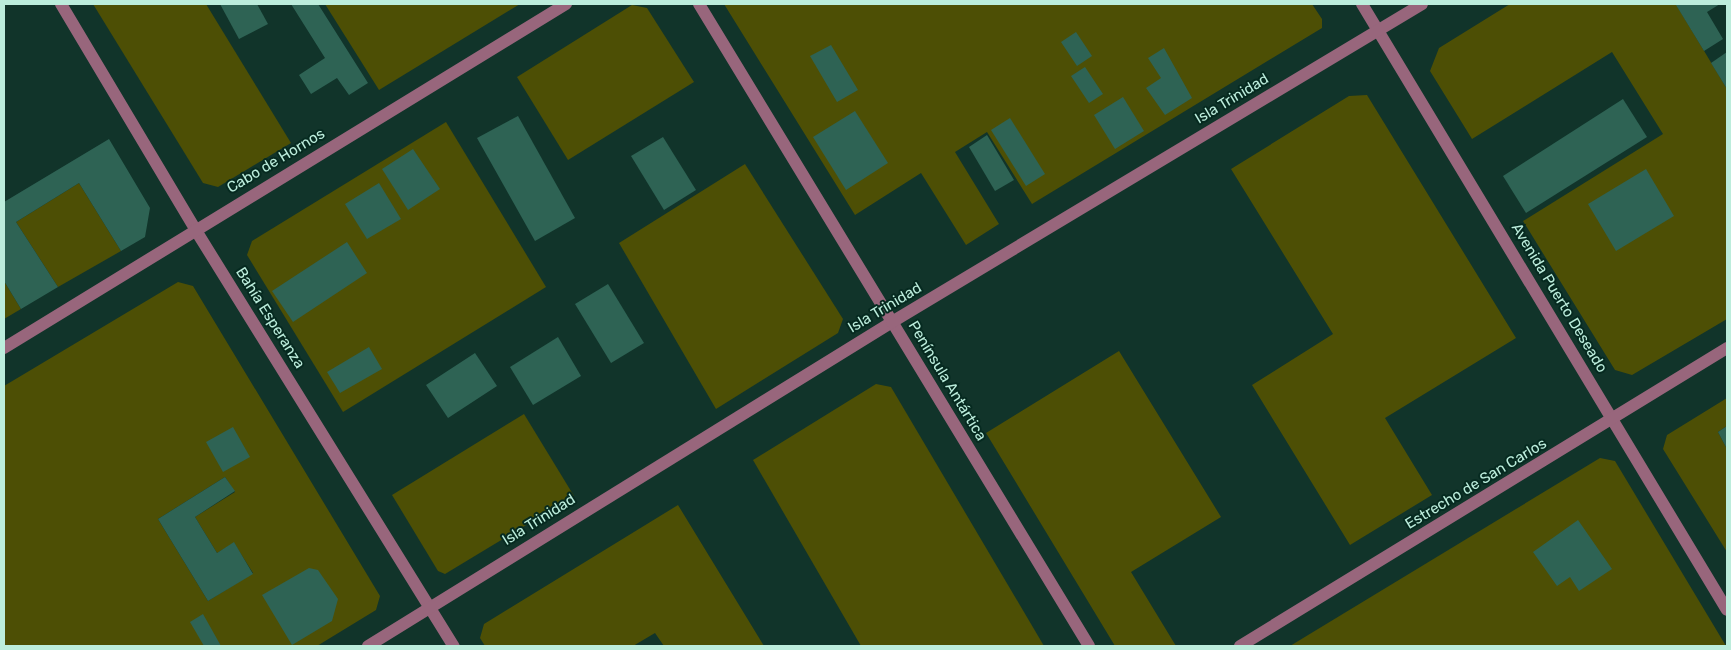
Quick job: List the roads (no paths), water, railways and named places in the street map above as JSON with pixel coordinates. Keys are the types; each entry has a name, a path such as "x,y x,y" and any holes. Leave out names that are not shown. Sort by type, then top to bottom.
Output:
{"street":[{"name":"Bahía Esperanza","path":"61,4 195,228 454,646"},
{"name":"Cabo de Hornos","path":"4,348 195,228 566,4"},
{"name":"Península Antártica","path":"699,4 1090,646"},
{"name":"Avenida Puerto Deseado","path":"1362,4 1614,419 1727,610"},
{"name":"Isla Trinidad","path":"368,646 892,322 1422,4"},
{"name":"Estrecho de San Carlos","path":"1240,646 1614,419 1727,348"}]}
